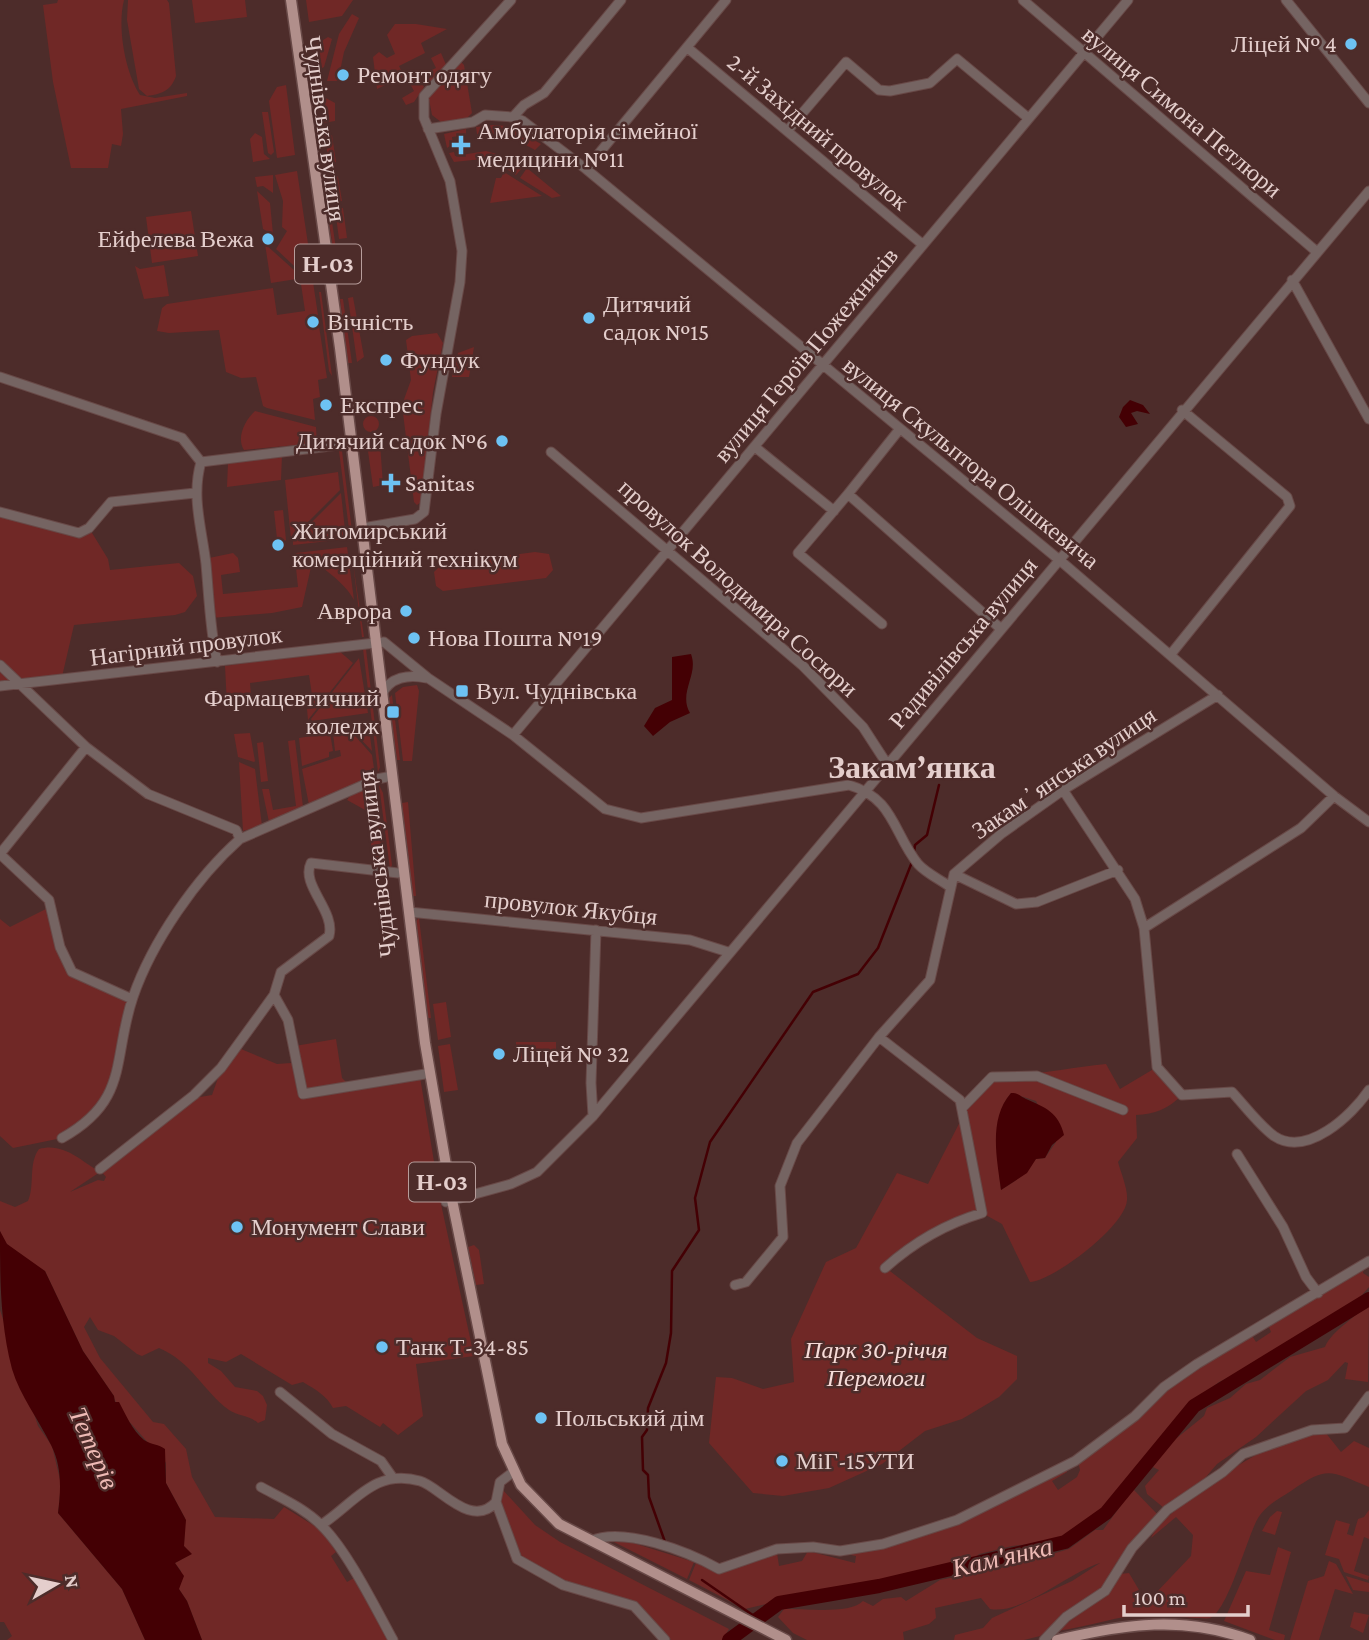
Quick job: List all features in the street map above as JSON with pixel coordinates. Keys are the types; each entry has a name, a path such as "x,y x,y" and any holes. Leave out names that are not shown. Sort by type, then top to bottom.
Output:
{"main road":[{"name":"Чуднівська вулиця","path":"286,0 425,1044 449,1201"},
{"name":"Чуднівська вулиця","path":"291,0 363,528 373,642 382,694 398,873 425,1074 498,1450 528,1503 550,1525 709,1605"},
{"name":"Чуднівська вулиця","path":"510,1474 547,1514 709,1605"},
{"name":"Н-03","path":"709,1605 772,1640"},
{"name":"Н-03","path":"709,1605 786,1640"},
{"path":"1057,1640 1117,1626 1159,1622 1213,1628 1250,1640"},
{"path":"1083,1640 1119,1632 1160,1629 1195,1631 1233,1640"}],"street":[{"path":"363,528 415,519 424,512 436,415 458,293 462,251 450,181 424,118 423,104 428,89 511,0"},
{"path":"428,129 473,122 485,115 513,117 523,106 544,93 621,0"},
{"path":"586,169 689,49 726,0"},
{"name":"вулиця Героїв Пожежників","path":"513,735 1027,117 1128,0"},
{"path":"1286,0 1369,103"},
{"name":"вулиця Симона Петлюри","path":"1026,1 1317,252"},
{"name":"2-й Західний провулок","path":"689,49 922,244"},
{"path":"788,130 846,62 879,90 890,91 930,83 957,59 1027,117"},
{"name":"вулиця Скульптора Олішкевича","path":"513,117 586,169 1171,654 1334,796 1369,822"},
{"name":"Радивілівська вулиця","path":"449,1201 511,1184 537,1172 593,1116 727,952 1369,191"},
{"path":"1292,280 1369,419"},
{"path":"0,377 182,438 201,462 195,493 207,574 208,622 217,662"},
{"path":"1171,654 1290,506 1287,497 1182,411"},
{"path":"882,624 798,553 899,430"},
{"path":"201,462 347,444"},
{"path":"755,447 834,511"},
{"name":"провулок Володимира Сосюри","path":"551,452 802,665 863,727 887,765"},
{"path":"0,512 79,533 89,528 111,502 195,493"},
{"path":"848,494 1000,628"},
{"path":"373,642 387,643 428,678 513,735 605,809 641,818 849,785 866,790 890,813 919,864 949,886"},
{"name":"Нагірний провулок","path":"0,686 373,642"},
{"path":"0,665 23,684 51,716 86,747 148,794 236,830 240,839"},
{"path":"382,694 387,685 398,678 428,678"},
{"name":"Закамʼянська вулиця","path":"735,1285 746,1282 783,1237 780,1186 797,1143 879,1037 930,980 949,886 954,874 1001,834 1063,790 1218,695"},
{"path":"86,747 0,854 49,900 60,947 72,972 132,999"},
{"path":"62,1138 94,1116 110,1096 132,999 187,896 240,839 390,776"},
{"path":"1063,790 1135,899 1144,928 1157,1067 1182,1095 1232,1092 1275,1136 1292,1143 1325,1133 1345,1121 1369,1090"},
{"path":"1144,928 1301,828 1334,796"},
{"path":"100,1168 194,1095 221,1068 274,995 278,978 285,968 330,936 330,922 309,875 312,863 398,873"},
{"path":"954,874 1016,904 1037,902 1118,870"},
{"name":"провулок Якубця","path":"409,912 690,940 727,952"},
{"path":"593,1116 591,1083 596,930"},
{"path":"274,995 288,1020 303,1094 425,1074"},
{"path":"879,1037 960,1100 982,1213 959,1220 926,1236 885,1268"},
{"path":"961,1108 992,1077 1037,1076 1123,1110"},
{"path":"1237,1154 1283,1227 1306,1277 1318,1293"},
{"path":"591,1541 611,1535 651,1543 696,1556 719,1569 777,1549 813,1547 840,1551 883,1544 957,1520 1075,1461 1135,1416 1164,1387 1197,1364 1369,1261"},
{"path":"280,1391 332,1434 382,1461 393,1478"},
{"path":"1044,1640 1066,1617 1105,1591 1132,1548 1167,1510 1193,1490 1223,1472 1243,1454 1312,1430 1345,1427 1369,1396"},
{"path":"510,1474 500,1482 496,1502 516,1559 563,1584 634,1606 665,1640"},
{"path":"321,1525 367,1487 393,1478 429,1484 459,1507 484,1508 496,1502"},
{"path":"261,1487 301,1509 321,1525 356,1576 393,1640"}],"green space":[{"path":"58,0 124,0 121,23 124,49 130,74 140,95 155,98 187,93 187,96 121,109 121,146 112,144 108,168 71,168 53,82 43,5 57,3"},
{"path":"128,0 167,0 169,3 176,76 171,85 161,93 147,96 139,89 127,20"},
{"path":"192,0 245,0 247,17 195,23"},
{"path":"306,0 353,0 342,16 309,22"},
{"path":"352,14 359,18 344,52 338,81 327,81 339,34"},
{"path":"395,24 447,29 421,43 425,53 399,66 404,76 377,89 373,57 379,52 387,58 395,54 387,35"},
{"path":"328,37 332,39 324,67 316,71 312,47"},
{"path":"441,53 447,67 429,84 423,74 436,68 431,58"},
{"path":"460,61 464,65 472,113 465,120 441,122 432,115 428,94"},
{"path":"419,77 424,87 414,102 406,105 402,98 414,91 409,82"},
{"path":"286,85 295,155 277,158 269,101 277,87"},
{"path":"324,97 335,103 335,121 323,123"},
{"path":"262,112 268,112 274,152 271,155 268,153"},
{"path":"507,126 505,134 477,134 476,127"},
{"path":"466,129 466,135 452,137 453,144 447,148 444,134"},
{"path":"515,129 541,144 535,150 513,138"},
{"path":"255,133 262,137 264,154 270,159 253,162 250,139"},
{"path":"332,135 336,162 329,166 325,136"},
{"path":"486,151 500,155 497,164 482,159 454,162 449,153 454,152 455,156"},
{"path":"505,156 524,166 516,175 502,166"},
{"path":"527,168 561,196 552,198 520,178"},
{"path":"297,171 313,277 307,278 276,249 287,231 282,227 283,201 275,175"},
{"path":"504,172 542,196 490,203 496,178 501,178"},
{"path":"334,173 338,177 342,201 334,202 330,174"},
{"path":"273,175 273,193 263,186 257,187 255,177"},
{"path":"322,175 325,175 338,262 335,262"},
{"path":"257,191 270,203 273,234 263,229"},
{"path":"343,208 347,238 339,239 335,209"},
{"path":"191,211 198,256 152,263 146,217"},
{"path":"265,244 303,278 271,283"},
{"path":"164,265 169,296 144,299 135,266 140,269"},
{"path":"313,282 318,315 307,317 308,327 319,326 327,378 318,380 320,397 313,399 315,420 263,406 256,377 241,378 226,372 219,330 169,333 157,331 162,308 167,304 273,288 277,315 305,311 301,284"},
{"path":"321,292 332,376 329,371"},
{"path":"353,297 364,357 357,362 348,298"},
{"path":"340,299 343,299 352,363 348,363"},
{"path":"437,333 443,343 433,392 421,502 417,505 414,502 402,405 411,380 406,340 412,336"},
{"path":"474,347 469,377 452,377 458,353"},
{"path":"255,411 316,427 317,443 244,450 241,440 243,429"},
{"path":"371,416 379,424 371,432 363,424"},
{"path":"380,443 383,485 373,487 367,444"},
{"path":"339,451 342,451 353,539 350,537"},
{"path":"282,455 281,480 227,487 228,463"},
{"path":"338,472 340,490 291,539 285,480"},
{"path":"341,493 346,539 293,545 293,541"},
{"path":"283,510 286,540 278,548 274,511"},
{"path":"0,512 59,529 89,528 108,559 110,570 179,563 193,576 197,596 185,612 175,615 74,625 61,681 0,686"},
{"path":"347,547 348,554 297,560 296,553"},
{"path":"535,552 549,554 553,570 546,578 443,591 436,586 434,572 442,564"},
{"path":"233,553 238,558 240,572 221,575 223,594 298,587 296,568 349,562 354,600 344,586 320,566 311,567 302,607 272,613 211,618 209,558"},
{"path":"353,563 364,637 362,637"},
{"path":"363,649 366,649 380,767 378,772"},
{"path":"338,650 353,663 308,720 307,709 314,708 309,675 250,683 251,696 236,698 236,704 227,705 225,666"},
{"path":"359,658 368,713 312,721 311,719"},
{"path":"417,685 419,691 412,761 403,761 395,693 403,687"},
{"path":"392,695 400,760 397,760 389,698"},
{"path":"369,728 372,751 352,730"},
{"path":"350,730 372,755 375,775 309,805 302,769 341,756 340,750 335,751 333,733"},
{"path":"250,733 254,762 238,757 234,734"},
{"path":"330,733 333,751 329,752 329,757 302,766 299,738"},
{"path":"295,740 303,807 269,822 262,789 269,789 273,810 296,806 288,741"},
{"path":"263,742 268,781 261,782 257,743"},
{"path":"239,762 255,769 262,826 243,831"},
{"path":"376,784 387,869 374,867 367,811 347,800"},
{"path":"379,785 383,793 392,865 390,869"},
{"path":"408,802 416,896 413,896 402,803"},
{"path":"46,909 72,972 132,999 110,1096 62,1138 13,1148 0,1136 0,919 10,927"},
{"path":"419,918 431,1018 428,1018 416,921"},
{"path":"446,1002 451,1037 438,1040 433,1004"},
{"name":"Монумент Слави","path":"336,1039 342,1078 347,1083 419,1071 441,1204 474,1356 416,1364 423,1416 398,1435 383,1423 380,1427 346,1406 333,1408 324,1396 303,1382 292,1385 241,1354 226,1362 208,1358 208,1363 221,1371 235,1387 257,1391 263,1396 267,1405 265,1420 258,1423 220,1403 189,1369 170,1354 159,1348 142,1356 137,1354 114,1336 98,1330 90,1317 84,1327 100,1358 153,1422 164,1424 186,1449 192,1477 215,1517 274,1519 284,1507 321,1530 336,1552 331,1556 347,1582 354,1578 390,1640 202,1640 187,1601 179,1589 181,1571 175,1563 191,1554 184,1546 185,1518 166,1483 166,1463 127,1419 83,1351 45,1271 29,1263 3,1241 0,1231 0,1201 15,1207 28,1201 36,1155 39,1149 48,1147 64,1150 100,1172 70,1192 98,1180 104,1181 106,1177 101,1171 194,1098 212,1095 218,1078 241,1049 277,1064 291,1063 289,1047"},
{"path":"516,1042 556,1042 556,1062 516,1062"},
{"path":"450,1044 458,1090 444,1092 438,1046"},
{"name":"Парк 30-річчя Перемоги","path":"1106,1064 1120,1089 1157,1067 1182,1095 1161,1110 1136,1115 1137,1138 1118,1162 1127,1200 1115,1224 1102,1237 1055,1272 1030,1282 1002,1224 982,1213 959,1220 886,1268 977,1338 1017,1356 1017,1379 999,1397 962,1419 925,1431 882,1464 829,1488 783,1496 753,1493 709,1443 716,1377 732,1378 763,1389 794,1382 791,1339 826,1262 856,1248 897,1173 928,1184 963,1116 962,1108 992,1077","holes":["1011,1093 1036,1101 1056,1142 1045,1158 1036,1159 1015,1181 1001,1190 997,1140 1005,1102"]},
{"path":"474,1245 479,1250 484,1284 476,1285 468,1247"},
{"path":"1364,1267 1363,1273 1369,1277 1369,1287 1347,1312 1278,1347 1261,1361 1219,1382 1200,1396 1165,1436 1135,1481 1121,1489 1099,1515 1072,1535 1058,1541 1012,1546 979,1554 971,1562 902,1575 875,1585 866,1592 858,1588 835,1591 820,1598 791,1598 745,1609 689,1580 696,1563 715,1571 777,1553 779,1566 802,1561 808,1551 855,1563 856,1556 846,1554 982,1510 986,1512 986,1507 1067,1468 1067,1472 1052,1481 1058,1490 1077,1477 1080,1470 1078,1461 1164,1392 1249,1331 1256,1342 1271,1332 1267,1322"},
{"path":"1369,1302 1368,1382 1345,1379 1348,1363 1345,1362 1328,1380 1306,1391 1256,1437 1217,1464 1205,1478 1164,1508 1147,1494 1145,1486 1159,1470 1153,1467 1167,1446 1204,1416 1207,1408 1230,1398 1246,1384 1260,1380 1290,1357 1325,1347 1333,1335"},
{"path":"0,1310 38,1426 52,1446 61,1484 58,1513 122,1589 145,1640 7,1640 12,1636 4,1622 0,1622"},
{"path":"1325,1432 1341,1452 1354,1441 1369,1448 1369,1487 1337,1474 1322,1474 1303,1483 1269,1506 1258,1518 1224,1602 1210,1618 1139,1615 1056,1631 1086,1609 1120,1574 1129,1573 1142,1595 1149,1591 1153,1596 1191,1556 1193,1535 1176,1517 1151,1538 1158,1527 1192,1497 1259,1453 1296,1436"},
{"path":"502,1489 535,1525 560,1542 729,1629 722,1640 671,1640 638,1605 557,1579 522,1557 501,1503"},
{"path":"1133,1489 1159,1516 1116,1563 1105,1586 1040,1636 1024,1640 954,1640 955,1635 983,1628 992,1618 1072,1581 1100,1563 1017,1606 990,1609 981,1598 935,1608 936,1618 929,1624 903,1632 904,1640 807,1640 793,1633 778,1617 784,1609 848,1608 863,1601 873,1606 883,1599 901,1597 906,1601 940,1580 1010,1566 1019,1559 1025,1562 1069,1549 1095,1530 1103,1530"},
{"path":"1369,1510 1369,1539 1364,1537 1354,1571 1369,1576 1368,1580 1344,1572 1339,1559 1325,1555 1336,1520 1350,1524 1347,1534 1353,1536 1358,1519 1364,1517"},
{"path":"1277,1511 1282,1512 1275,1535 1262,1531 1270,1517"},
{"path":"614,1537 694,1562 687,1579 608,1539"},
{"path":"1278,1547 1291,1552 1269,1630 1285,1635 1284,1640 1275,1640 1224,1621 1246,1571 1270,1575"},
{"path":"1329,1561 1336,1564 1353,1594 1335,1589 1319,1640 1290,1640 1308,1581 1324,1576"},
{"path":"1346,1576 1369,1583 1369,1592 1353,1590"},
{"path":"1354,1612 1369,1615 1363,1633 1350,1627"}],"water":[{"path":"1130,400 1143,405 1150,414 1137,411 1131,413 1138,424 1126,427 1119,417"},
{"path":"691,654 693,669 686,698 690,713 670,722 653,736 644,726 655,708 672,700 672,657"},
{"path":"1011,1093 1050,1112 1059,1121 1064,1135 1052,1145 1045,1158 1036,1159 1027,1173 1001,1190 996,1153 997,1127 999,1115"},
{"name":"Тетерів","path":"0,1231 7,1244 45,1271 83,1351 114,1396 115,1402 119,1402 136,1432 147,1442 165,1449 166,1483 186,1520 184,1546 192,1554 175,1563 184,1576 179,1589 187,1601 202,1640 145,1640 122,1589 58,1513 60,1487 55,1453 20,1389 8,1352 2,1300"}],"waterway":[{"path":"914,852 915,845 927,835 939,785"},
{"path":"665,1542 649,1497 648,1475 643,1470 642,1437 647,1430 648,1408 666,1363 671,1333 672,1271 699,1230 695,1198 710,1142 813,992 858,974 878,948 912,862"},
{"name":"Кам'янка","path":"729,1640 779,1603 879,1586 1065,1542 1106,1513 1194,1406 1369,1299"},
{"path":"702,1580 757,1618"}],"place":[{"name":"Ліцей № 4","path":"1351,44"},
{"name":"Ремонт одягу","path":"343,75"},
{"name":"Амбулаторія сімейної медицини №11","path":"461,145"},
{"name":"Ейфелева Вежа","path":"268,239"},
{"name":"Дитячий садок №15","path":"589,318"},
{"name":"Вічність","path":"313,322"},
{"name":"Фундук","path":"386,360"},
{"name":"Експрес","path":"326,405"},
{"name":"Дитячий садок №6","path":"502,441"},
{"name":"Sanitas","path":"391,483"},
{"name":"Житомирський комерційний технікум","path":"278,545"},
{"name":"Аврора","path":"406,611"},
{"name":"Нова Пошта №19","path":"414,638"},
{"name":"Вул. Чуднівська","path":"462,691"},
{"name":"Фармацевтичний коледж","path":"393,712"},
{"name":"Ліцей № 32","path":"499,1054"},
{"name":"Монумент Слави","path":"237,1227"},
{"name":"Танк Т-34-85","path":"382,1347"},
{"name":"Польський дім","path":"541,1418"},
{"name":"МіГ-15УТИ","path":"782,1461"}],"district":[{"name":"Закам’янка","path":"912,767"}]}
